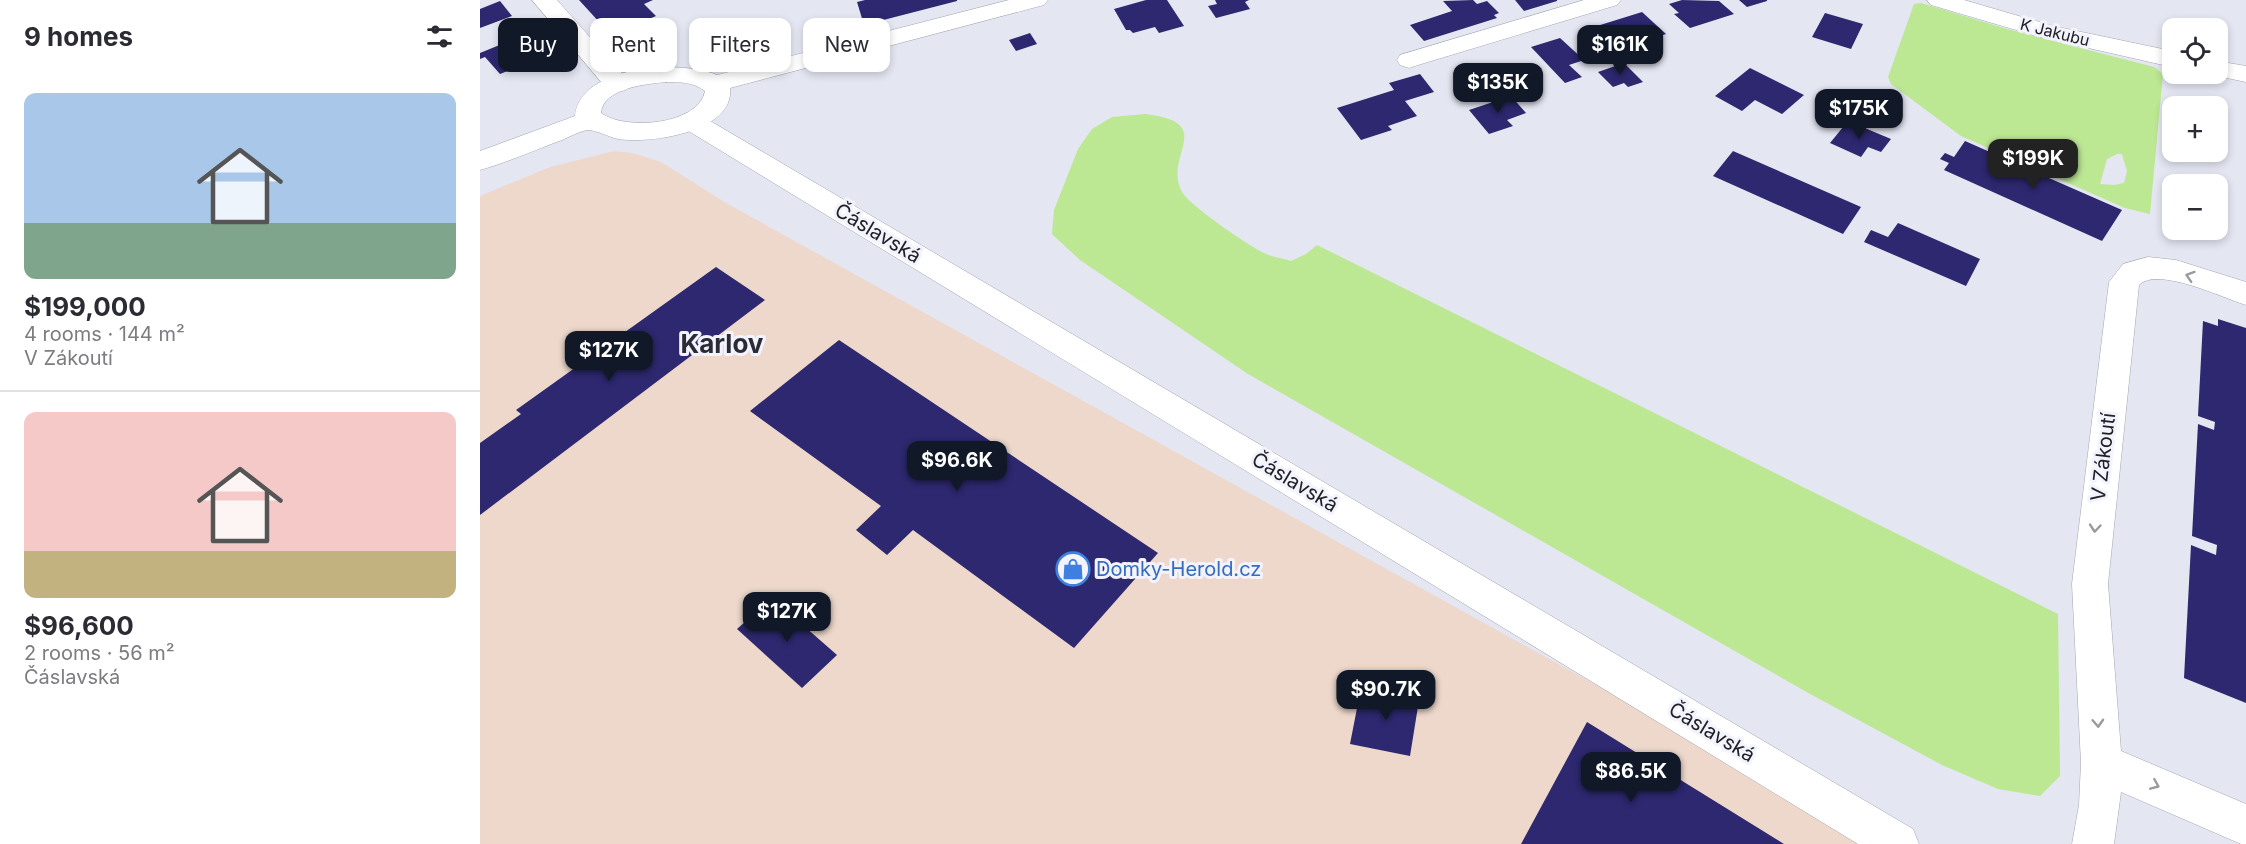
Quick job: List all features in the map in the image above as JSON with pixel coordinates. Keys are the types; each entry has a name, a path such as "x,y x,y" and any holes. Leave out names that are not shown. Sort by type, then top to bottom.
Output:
{"street":[{"path":"544,0 617,84"},
{"path":"713,84 1036,0"},
{"path":"1409,60 1609,0"},
{"name":"K Jakubu","path":"1939,0 2048,32 2162,57"},
{"path":"2228,71 2246,74"},
{"path":"671,74 698,77 713,84 718,92 715,104 706,113 691,121 663,129 631,132 602,127 590,120 587,111 592,100 617,84 638,78 671,74"},
{"path":"480,161 590,120"},
{"name":"Čáslavská","path":"691,121 1898,844"},
{"name":"V Zákoutí","path":"2093,844 2100,805 2101,763 2090,584 2124,282 2130,273 2140,268 2165,268 2246,294"},
{"path":"2101,763 2246,825"}],"shaded area":[{"path":"614,151 632,153 661,162 726,203 1883,844 480,844 480,196 550,167"}],"green space":[{"path":"1921,3 2007,29 2154,67 2162,73 2162,84 2150,214 2125,208 1961,136 1891,84 1888,77 1914,4","holes":["2117,154 2122,154 2127,171 2124,183 2100,184 2107,159"]},
{"path":"1145,114 1167,118 1179,125 1184,133 1178,165 1178,178 1182,192 1220,225 1256,249 1270,256 1291,261 1306,254 1317,245 2058,614 2060,776 2040,796 1998,789 1942,765 1812,695 1248,374 1080,260 1052,234 1054,210 1078,149 1092,129 1112,117"}],"building":[{"path":"579,0 653,0 644,4 656,16 651,18 595,18"},
{"path":"865,0 957,0 890,18 862,18 857,2"},
{"path":"1146,0 1167,0 1184,26 1159,33 1155,27 1133,33 1126,30 1114,9"},
{"path":"1215,0 1249,0 1245,2 1250,9 1216,18 1208,6 1217,4"},
{"path":"1473,0 1477,4 1487,1 1499,13 1494,15 1497,18 1424,41 1410,25 1452,11 1443,1"},
{"path":"1515,0 1557,0 1557,1 1524,11"},
{"path":"1682,0 1719,1 1734,14 1690,28 1674,14 1679,13 1669,4"},
{"path":"1739,0 1767,0 1767,1 1747,7"},
{"path":"500,1 512,16 498,18 498,21 480,28 480,9"},
{"path":"1642,12 1666,34 1615,51 1595,31 1601,30 1597,26"},
{"path":"1825,13 1863,24 1851,49 1812,37"},
{"path":"1030,33 1037,44 1016,51 1009,40"},
{"path":"1560,38 1584,60 1569,65 1582,77 1565,83 1531,47"},
{"path":"498,46 498,72 485,57 480,59 480,53"},
{"path":"1624,63 1643,82 1628,87 1624,83 1613,87 1598,72"},
{"path":"1750,68 1804,95 1782,114 1755,100 1742,111 1715,96"},
{"path":"1420,74 1434,92 1405,101 1417,116 1388,126 1392,130 1361,140 1337,108 1394,90 1389,83"},
{"path":"1511,96 1526,113 1507,120 1513,126 1489,134 1469,110"},
{"path":"1848,121 1891,139 1881,152 1868,147 1861,157 1830,143"},
{"path":"1965,141 2122,210 2102,241 1944,170 1949,163 1940,159 1945,153 1954,157"},
{"path":"1733,151 1861,207 1843,234 1713,176"},
{"path":"1898,223 1980,259 1966,286 1864,242 1871,230 1888,237"},
{"path":"716,267 765,300 480,515 480,443 521,414 516,410"},
{"path":"2218,319 2246,328 2246,703 2184,678 2191,545 2216,555 2217,545 2192,536 2198,424 2214,430 2215,422 2198,416 2203,321 2218,326"},
{"path":"839,340 1158,553 1074,648 913,530 887,555 856,530 881,506 750,411"},
{"path":"772,598 837,655 802,688 737,629"},
{"path":"1372,685 1420,694 1410,756 1350,744 1359,698 1368,700"},
{"path":"1587,722 1784,844 1521,844"}],"place":[{"name":"Domky-Herold.cz","path":"1073,569"}],"district":[{"name":"Karlov","path":"722,343"}]}
